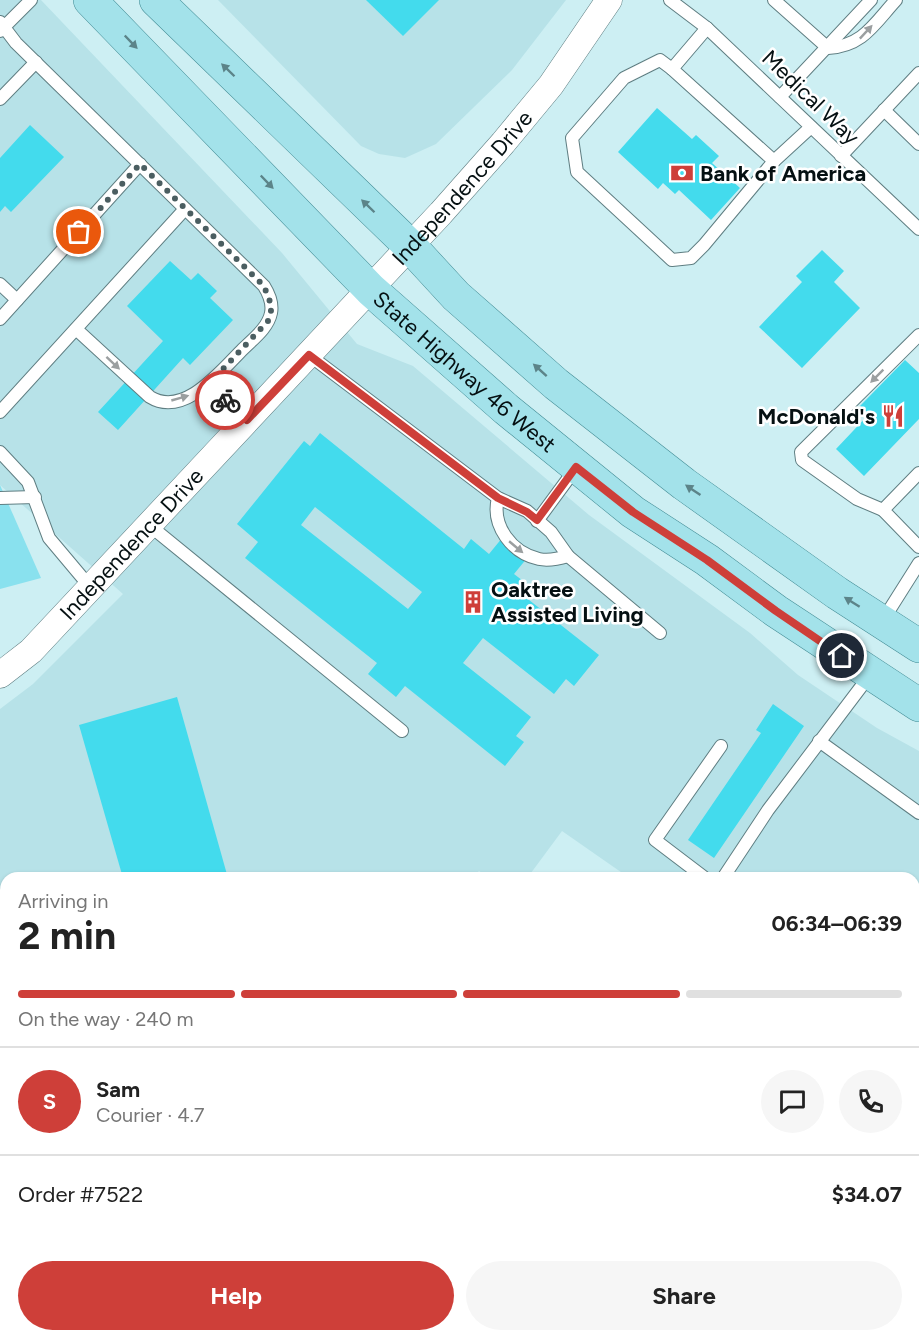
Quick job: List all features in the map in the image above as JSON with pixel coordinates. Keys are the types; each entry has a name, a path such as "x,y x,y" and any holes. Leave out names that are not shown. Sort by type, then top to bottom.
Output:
{"main road":[{"name":"State Highway 46 West","path":"90,0 370,290 506,409 633,512 707,560 776,611 919,705"},
{"path":"156,0 410,246 456,296 556,384 684,484 828,586 919,646"}],"street":[{"name":"Independence Drive","path":"0,675 31,651 91,588 370,290 503,143 539,100 609,0"}],"lane":[{"path":"31,0 1,27 264,286 272,307 271,315 263,328 209,384 182,399 165,402 154,399 76,329"},
{"name":"Medical Way","path":"670,0 707,28 919,229"},
{"path":"774,0 828,48 843,47 858,41 896,0"},
{"path":"780,97 871,0"},
{"path":"672,69 707,28"},
{"path":"774,161 660,60 624,78 572,138 577,172 672,260 691,258 774,161 811,127"},
{"path":"0,99 36,62"},
{"path":"842,156 919,74"},
{"path":"884,110 919,144"},
{"path":"0,320 140,164"},
{"path":"0,412 185,209"},
{"path":"0,284 17,300"},
{"path":"919,335 801,452 802,460 857,499 883,510 919,547"},
{"path":"309,355 498,498 527,512 551,532 568,556 660,633"},
{"path":"209,384 247,420"},
{"path":"0,452 22,474 32,489 42,522 50,538 91,588"},
{"path":"537,520 576,467"},
{"path":"883,510 919,473"},
{"path":"0,498 35,497"},
{"path":"498,498 496,516 498,525 509,541 525,554 538,559 548,560 568,556"},
{"path":"149,525 402,731"},
{"path":"882,621 919,563"},
{"path":"730,872 768,810 870,674"},
{"path":"819,741 919,813"},
{"path":"697,872 655,840 721,746"}],"shaded area":[{"path":"0,0 41,0 282,253 357,344 413,366 589,515 750,633 798,675 877,728 919,751 919,872 621,872 562,831 532,872 0,872 0,709 33,684 123,594 0,485"},
{"path":"218,0 566,0 512,70 436,144 405,158 379,154 361,146"},
{"path":"0,485 41,578 0,589"}],"building":[{"path":"366,0 439,0 403,36"},
{"name":"Bank of America","path":"657,108 692,139 696,135 719,156 712,163 740,188 711,220 679,190 675,194 663,183 658,189 618,152"},
{"path":"30,125 64,157 11,212 5,206 0,212 0,158"},
{"path":"822,250 844,271 834,282 860,308 802,368 759,327 802,282 796,276"},
{"path":"170,261 191,280 198,273 217,291 210,298 233,320 190,365 183,358 118,430 98,412 163,341 127,306"},
{"name":"McDonald's","path":"905,360 919,373 919,419 864,476 836,449 869,414 860,406"},
{"name":"Oaktree Assisted Living","path":"320,433 464,549 471,539 489,554 507,532 532,552 514,574 531,587 524,596 599,655 574,686 566,679 554,694 483,638 463,663 531,717 516,736 524,742 505,766 405,686 396,697 368,674 377,663 245,558 258,542 237,524 304,441 310,446","holes":["315,507 422,592 408,609 301,525"]},
{"path":"177,697 226,872 121,872 79,725"},
{"path":"773,704 804,726 714,858 688,840 761,733 756,730"}],"way so far":[{"path":"79,232 140,164 264,286 272,307 268,321 209,384 225,400"}],"place":[{"name":"Bank of America","path":"682,173"},
{"name":"McDonald's","path":"893,416"},
{"name":"Oaktree Assisted Living","path":"473,602"}],"route":[{"path":"225,400 247,420 309,355 498,498 527,512 537,520 576,467 633,512 707,560 842,656"}]}
